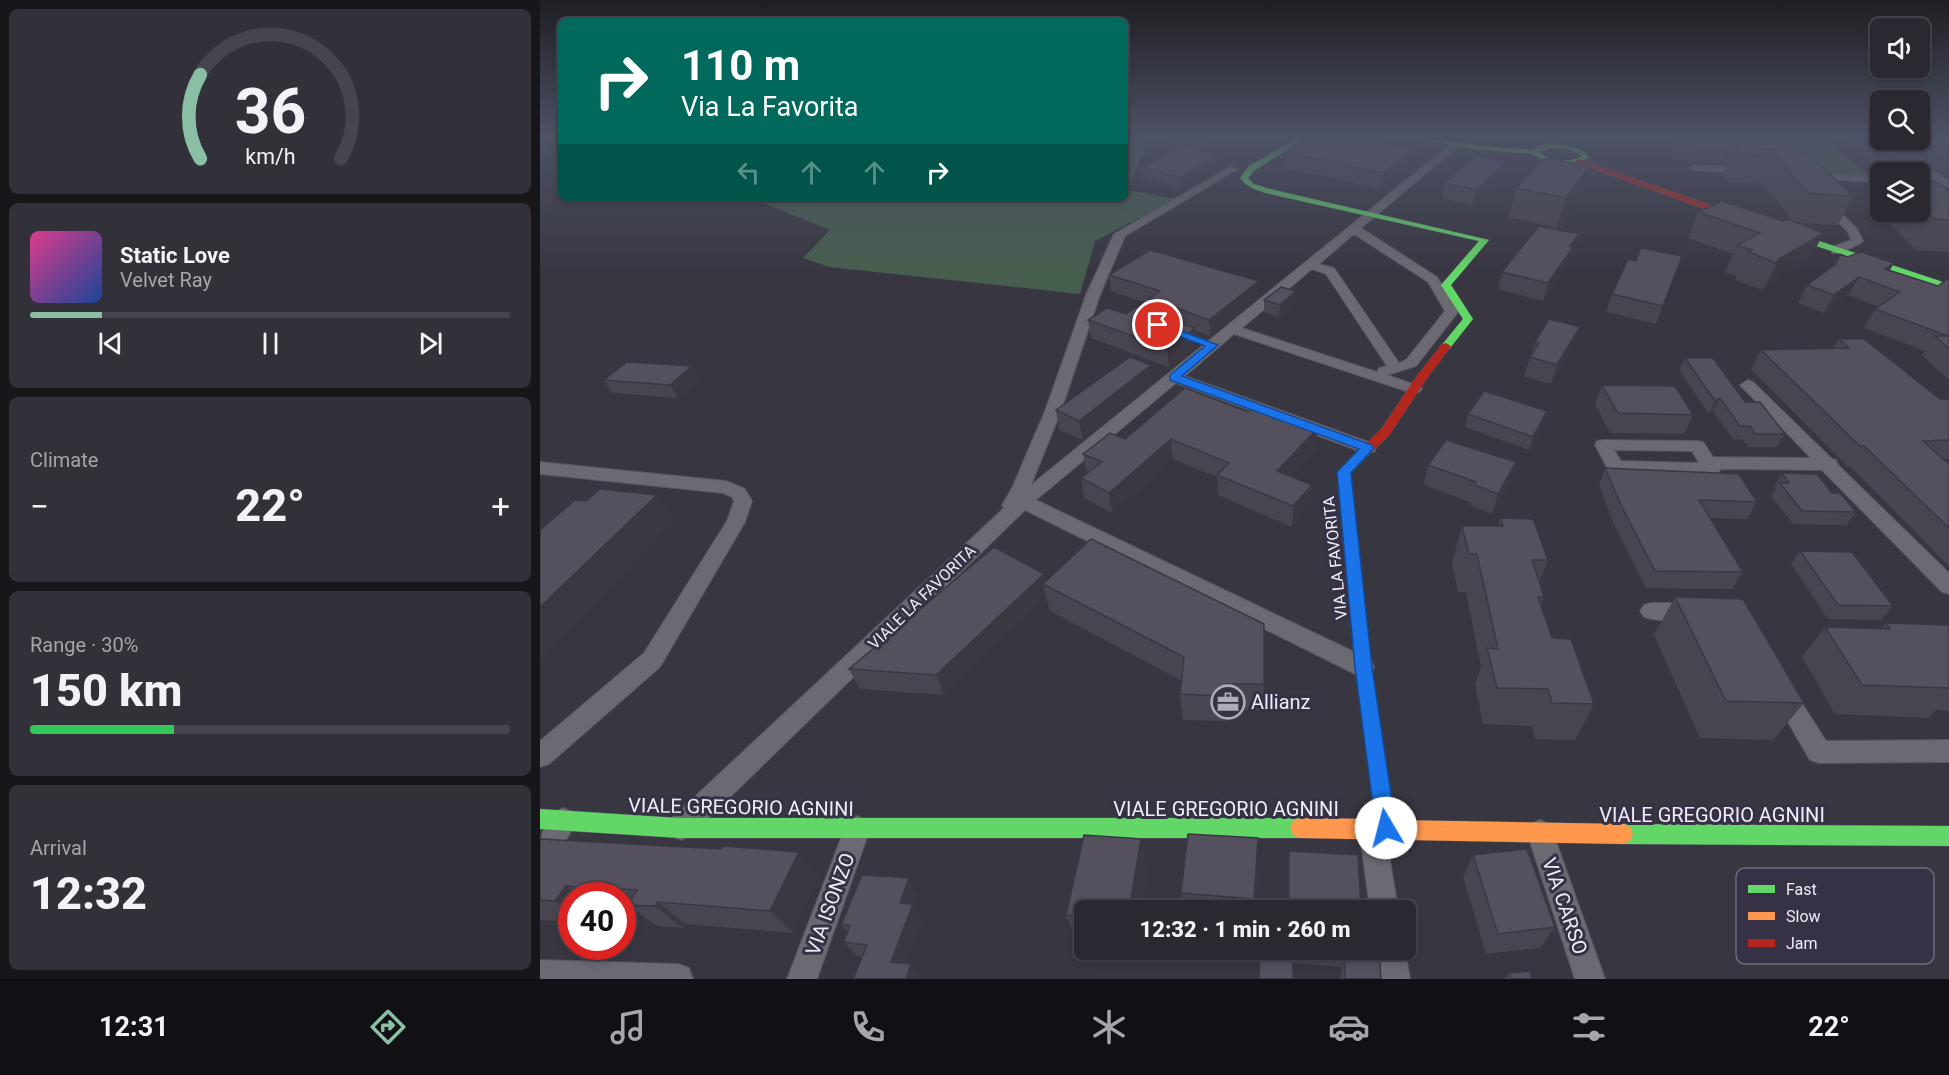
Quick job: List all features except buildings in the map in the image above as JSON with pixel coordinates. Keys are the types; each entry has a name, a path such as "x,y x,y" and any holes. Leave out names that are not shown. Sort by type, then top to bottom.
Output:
{"main road":[{"path":"1246,181 1251,186 1371,215"},
{"path":"1635,181 1757,224"},
{"name":"VIA LA FAVORITA","path":"1371,215 1485,240 1446,285 1468,319 1414,389 1386,431 1344,472 1379,828"},
{"path":"1779,231 1949,287"},
{"name":"VIALE GREGORIO AGNINI","path":"551,820 679,828 1379,828 1540,833 1949,836"}],"street":[{"path":"1003,519 1021,488 1072,360 1093,295 1120,234 1214,181"},
{"name":"VIALE LA FAVORITA","path":"679,828 1023,501 1412,181"},
{"path":"1802,181 1853,231 1857,241 1836,250"},
{"path":"1930,183 1948,184"},
{"path":"1355,230 1434,280 1452,311 1411,363 1396,369 1368,374"},
{"path":"1311,265 1330,271 1396,369"},
{"path":"1232,329 1414,389"},
{"path":"1192,338 1213,345"},
{"path":"1174,377 1368,448"},
{"path":"1748,385 1830,464 1949,585"},
{"path":"1603,445 1697,446 1708,463 1712,469 1615,467 1603,445"},
{"path":"1708,463 1830,464"},
{"path":"540,468 726,487 739,493 743,501 736,522 652,660 540,756"},
{"path":"1023,501 1363,667"},
{"path":"1651,610 1711,611"},
{"path":"1771,671 1818,752 1949,751"},
{"path":"540,851 551,820"},
{"path":"1379,828 1383,900"},
{"name":"VIA ISONZO","path":"802,979 857,829"},
{"name":"VIA CARSO","path":"1540,833 1590,979"},
{"path":"1392,960 1395,979"},
{"path":"540,975 678,979"}],"green space":[{"path":"1128,190 1175,199 1095,241 1080,294 829,267 803,258 830,230 758,201 1128,201"}],"traffic: fast":[{"path":"1246,181 1251,186 1269,191 1485,240 1446,285 1468,319 1446,346"},
{"path":"1789,234 1949,287"},
{"path":"540,819 679,828 1300,828"},
{"path":"1623,834 1949,836"}],"traffic: slow":[{"path":"1348,513 1363,667 1386,828"},
{"path":"1300,828 1623,834"}],"traffic: jam":[{"path":"1634,181 1739,218"},
{"path":"1348,513 1344,472 1386,431 1420,379 1446,346"}],"place":[{"name":"Allianz","path":"1228,702"}],"route":[{"path":"1158,325 1213,345 1174,377 1368,448 1344,472 1363,667 1386,828"}]}
